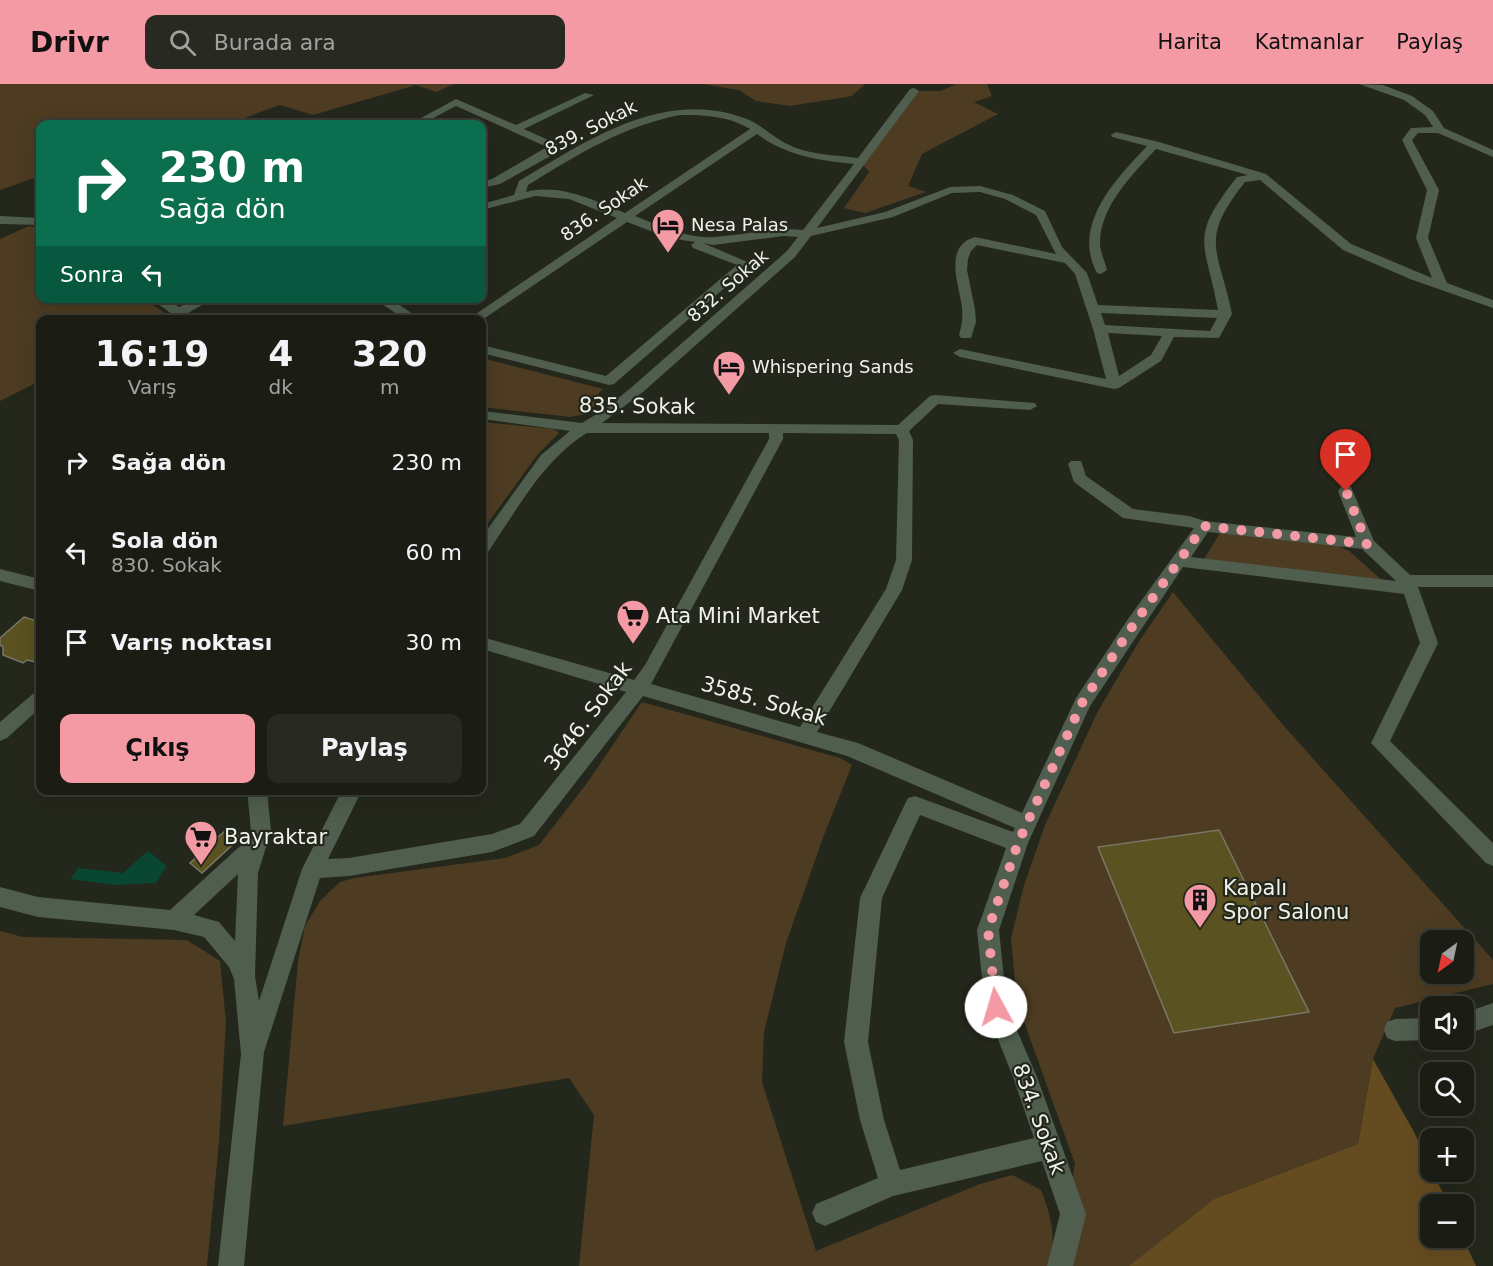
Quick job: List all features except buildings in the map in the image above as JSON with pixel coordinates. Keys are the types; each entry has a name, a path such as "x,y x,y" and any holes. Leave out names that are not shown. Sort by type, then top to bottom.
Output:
{"street":[{"path":"1364,84 1383,88 1408,98 1429,113 1440,130"},
{"name":"832. Sokak","path":"486,542 546,458 568,438 586,428 630,396 791,254 914,91"},
{"path":"516,129 589,95"},
{"path":"422,120 456,102 553,146 553,149 496,182 486,184"},
{"name":"839. Sokak","path":"519,197 523,183 601,138 642,119 678,111 713,112 741,120 785,148 806,154 860,161"},
{"name":"836. Sokak","path":"480,315 756,130"},
{"path":"1441,285 1422,238 1433,190 1407,140 1415,130 1440,130 1493,154"},
{"path":"1116,135 1152,147 1240,168 1262,176 1347,248 1493,304"},
{"path":"1101,270 1094,243 1101,214 1122,181 1152,147"},
{"path":"1100,329 1214,335 1225,314 1211,254 1210,228 1229,194 1241,179 1262,176"},
{"path":"673,235 713,241 784,232 804,234 889,215 950,190 980,189 1009,197 1041,213 1057,248 1081,273 1100,329 1114,385"},
{"path":"486,203 535,193 571,196 746,264 609,381 486,350"},
{"path":"0,220 36,221"},
{"path":"966,334 971,324 971,312 960,258 967,245 975,241 1068,260"},
{"path":"163,303 181,315"},
{"path":"177,313 198,303"},
{"path":"387,303 408,315"},
{"path":"1094,309 1225,314"},
{"path":"960,352 1114,385 1156,358 1170,333"},
{"path":"804,736 894,590 904,560 906,440 901,430 935,399 1029,406"},
{"name":"835. Sokak","path":"486,416 586,428 901,430"},
{"path":"555,424 567,430 568,438"},
{"name":"3646. Sokak","path":"312,869 349,867 492,843 527,830 639,688 776,439 777,429"},
{"path":"1076,464 1078,478 1129,514 1190,520 1204,526 1367,544"},
{"path":"1346,491 1367,544 1408,585 1429,643 1380,743 1493,857"},
{"name":"834. Sokak","path":"1060,1266 1073,1214 996,1007 988,930 1023,833 1082,703 1204,526"},
{"path":"1179,561 1408,585 1493,581"},
{"path":"0,575 36,584"},
{"name":"3585. Sokak","path":"486,644 851,749 1023,833"},
{"path":"0,734 36,702"},
{"path":"253,1054 245,979 248,873 261,831 257,795"},
{"path":"231,1266 253,1054 312,869 349,795"},
{"path":"892,1184 872,1120 856,1042 872,898 915,804 1023,833"},
{"path":"174,920 245,854 256,847"},
{"path":"0,897 38,907 174,920 212,929 237,960 245,979"},
{"path":"1474,1021 1493,1014"},
{"path":"1395,1030 1420,1029"},
{"path":"825,1213 892,1184 1049,1147"}],"shaded area":[{"path":"0,84 454,84 436,92 416,85 313,115 280,105 239,120 36,120 36,177 0,190"},
{"path":"703,84 865,84 852,96 790,106 756,101 739,90"},
{"path":"956,84 987,84 992,96 974,102 998,114 922,154 908,186 926,192 865,213 844,208 869,172 860,161 914,91 941,91"},
{"path":"29,226 36,228 36,303 149,303 168,315 36,315 36,383 0,401 0,239"},
{"path":"486,359 603,389 597,395 605,398 585,414 570,417 486,407"},
{"path":"486,422 554,429 559,433 538,454 486,526"},
{"path":"1220,533 1338,546 1349,551 1384,582 1204,559"},
{"path":"1173,592 1283,725 1466,930 1420,930 1420,984 1474,984 1474,939 1493,960 1493,984 1444,996 1420,996 1420,1002 1395,1008 1373,1059 1358,1144 1214,1199 1131,1266 1056,1266 1075,1164 1017,1002 1011,938 1024,885 1045,825 1098,711 1138,643"},
{"path":"642,702 840,758 852,765 824,835 786,943 764,1032 762,1082 816,1251 980,1184 1012,1175 1041,1190 1052,1227 1053,1246 1049,1266 579,1266 594,1115 569,1078 283,1126 298,961 305,926 320,901 340,882 354,878 505,858 539,845 587,783"},
{"path":"148,851 167,866 156,883 114,885 71,879 78,868 123,873"},
{"path":"0,931 23,937 187,940 220,961 226,1022 219,1142 207,1266 0,1266"},
{"path":"1373,1059 1420,1145 1420,1182 1438,1182 1443,1194 1420,1194 1420,1248 1468,1248 1476,1266 1129,1266 1214,1199 1358,1144"}],"place":[{"name":"Nesa Palas","path":"668,254"},
{"name":"Whispering Sands","path":"729,396"},
{"name":"Ata Mini Market","path":"633,645"},
{"name":"Bayraktar","path":"201,866"},
{"name":"Kapalı Spor Salonu","path":"1200,929"}],"route":[{"path":"996,1007 988,930 1018,843 1082,703 1134,624 1204,526 1367,544 1346,491"}]}
